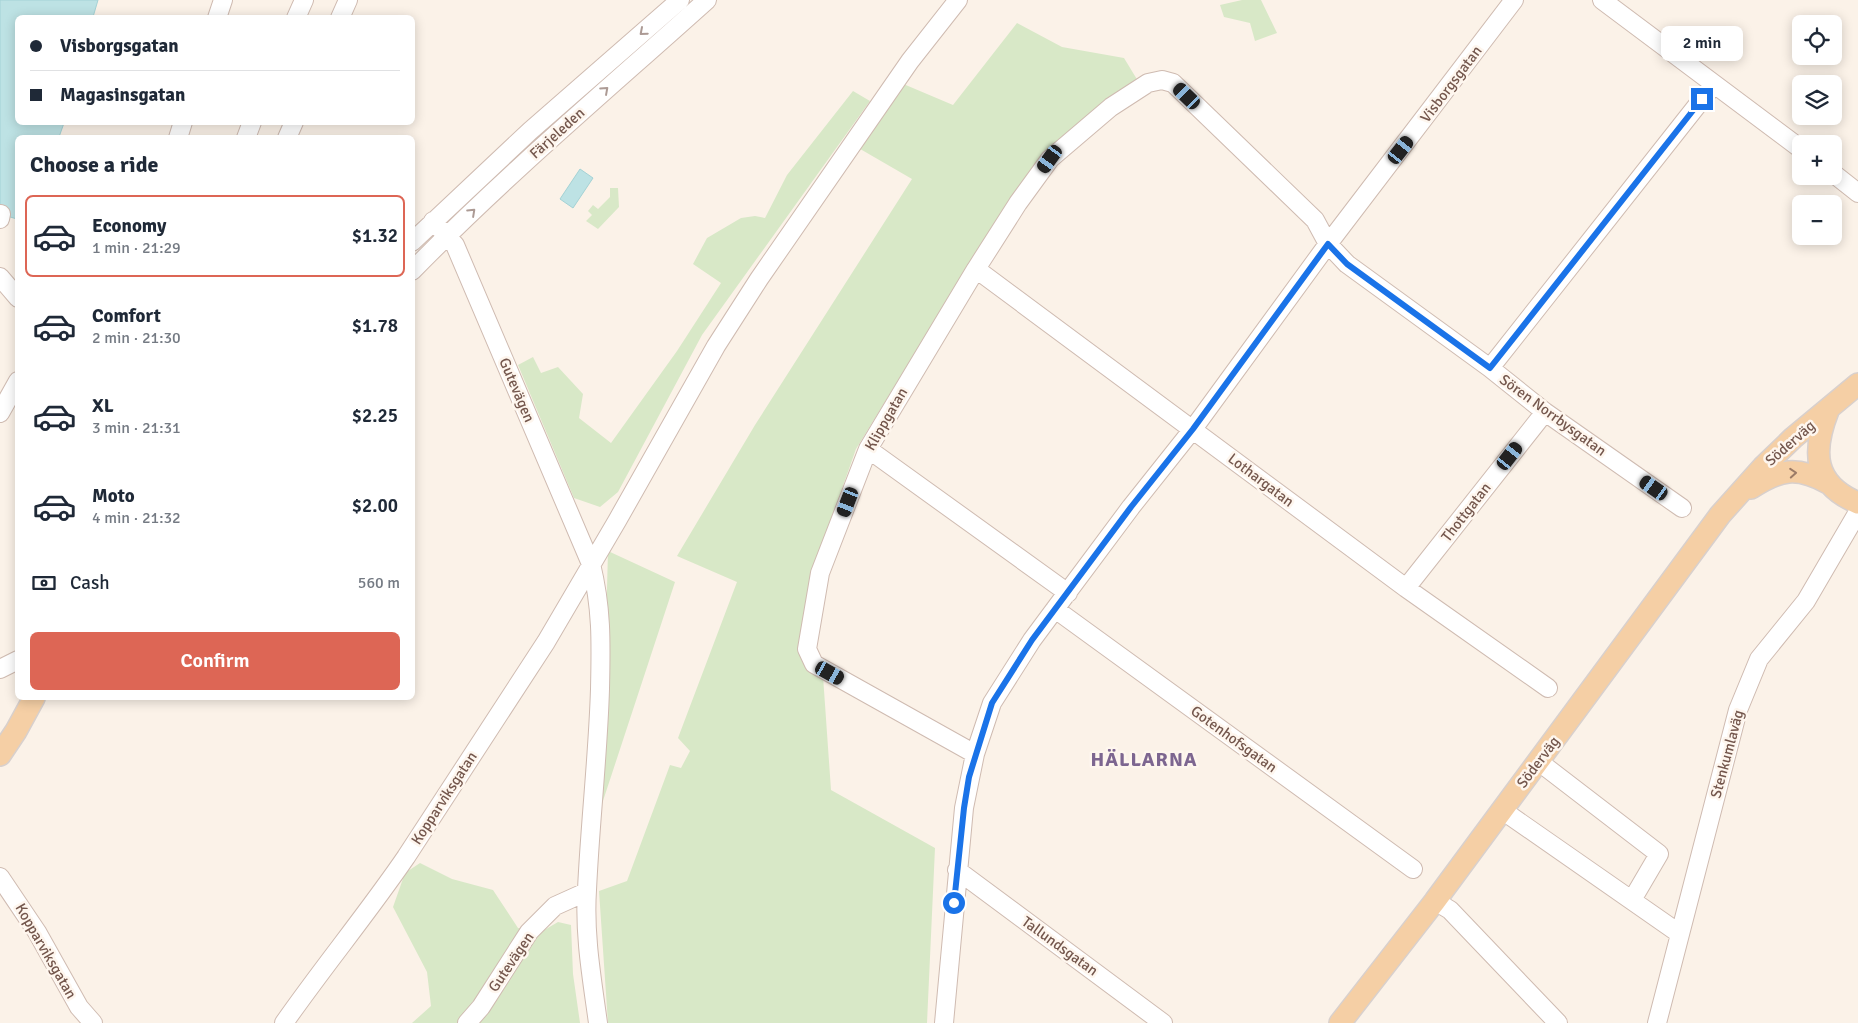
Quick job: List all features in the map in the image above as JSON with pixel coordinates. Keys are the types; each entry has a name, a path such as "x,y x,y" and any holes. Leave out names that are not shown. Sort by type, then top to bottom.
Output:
{"main road":[{"name":"Söderväg","path":"1340,1023 1435,901 1720,515 1763,467 1858,384"},
{"path":"1828,411 1820,431 1818,447 1820,466 1828,483"},
{"name":"Söderväg","path":"1734,499 1770,476 1797,472 1811,474 1828,483 1844,497 1858,503"},
{"path":"0,756 33,700"},
{"path":"16,731 44,700"}],"street":[{"path":"218,15 223,0"},
{"path":"297,15 304,0"},
{"path":"341,15 348,0"},
{"name":"Färjeleden","path":"415,239 530,131 680,0"},
{"name":"Färjeleden","path":"415,267 556,133 707,0"},
{"name":"Kopparviksgatan","path":"284,1023 320,972 384,890 546,642 716,346 759,279 910,61 958,0"},
{"name":"Visborgsgatan","path":"944,1023 965,800 975,754 992,703 1032,640 1055,609 1131,507 1193,429 1328,244 1514,0"},
{"path":"1602,0 1792,142"},
{"name":"Sören Norrbysgatan","path":"1162,80 1173,82 1314,220 1328,244 1347,264 1490,368 1545,412 1682,508"},
{"name":"Klippgatan","path":"975,754 814,664 807,649 820,573 868,449 1018,203 1050,159 1111,107 1148,83 1162,80"},
{"path":"1490,368 1714,84"},
{"path":"1842,180 1858,193"},
{"name":"Gutevägen","path":"433,221 455,245 591,564 598,593 601,626 599,722 586,892 555,906 529,932 481,1007 467,1023"},
{"name":"Lothargatan","path":"976,269 1406,588 1548,688"},
{"path":"0,277 15,294"},
{"path":"0,412 15,386"},
{"name":"Thottgatan","path":"1406,588 1545,412"},
{"path":"868,449 1068,592"},
{"name":"Stenkumlaväg","path":"1657,1023 1738,710 1759,659 1806,601 1858,512"},
{"name":"Gotenhofsgatan","path":"1055,609 1412,869"},
{"path":"0,670 15,662"},
{"path":"1538,761 1659,854 1632,900"},
{"path":"1502,810 1680,934"},
{"name":"Tallundsgatan","path":"957,870 1163,1023"},
{"name":"Kopparviksgatan","path":"0,877 36,932 79,1007 94,1023"},
{"path":"586,892 589,956 598,1023"},
{"path":"1435,901 1450,910 1558,1023"}],"green space":[{"path":"1242,0 1261,0 1277,33 1255,41 1250,23 1224,17 1220,5"},
{"path":"1017,23 1062,47 1124,58 1138,81 1109,100 969,265 856,449 813,571 800,649 823,676 831,790 935,848 927,1023 608,1023 599,891 627,881 670,765 681,768 690,751 678,738 737,582 677,556 755,425 912,179 855,146 901,83 953,105"},
{"path":"853,91 870,101 702,335 618,492 600,507 574,498 518,365 533,357 541,373 558,367 583,394 579,418 611,443 677,351 721,283 693,264 707,238 741,218 755,216 765,218 787,175"},
{"path":"610,188 618,188 619,207 598,229 586,221 592,215 588,211 593,205 598,209 610,197"},
{"path":"608,551 675,582 599,813 603,737"},
{"path":"420,863 452,879 493,890 518,928 541,932 558,922 571,925 573,974 580,1023 412,1023 431,1006 427,972 393,907 405,873"}],"water":[{"path":"0,0 98,0 94,15 15,15 15,125 63,125 60,135 15,135 15,218 0,214"},
{"path":"580,169 593,178 573,208 560,199"}],"district":[{"name":"HÄLLARNA","path":"1144,759"}],"route":[{"path":"954,903 969,777 992,703 1032,640 1131,507 1193,429 1328,244 1347,264 1490,368 1702,99"}]}
